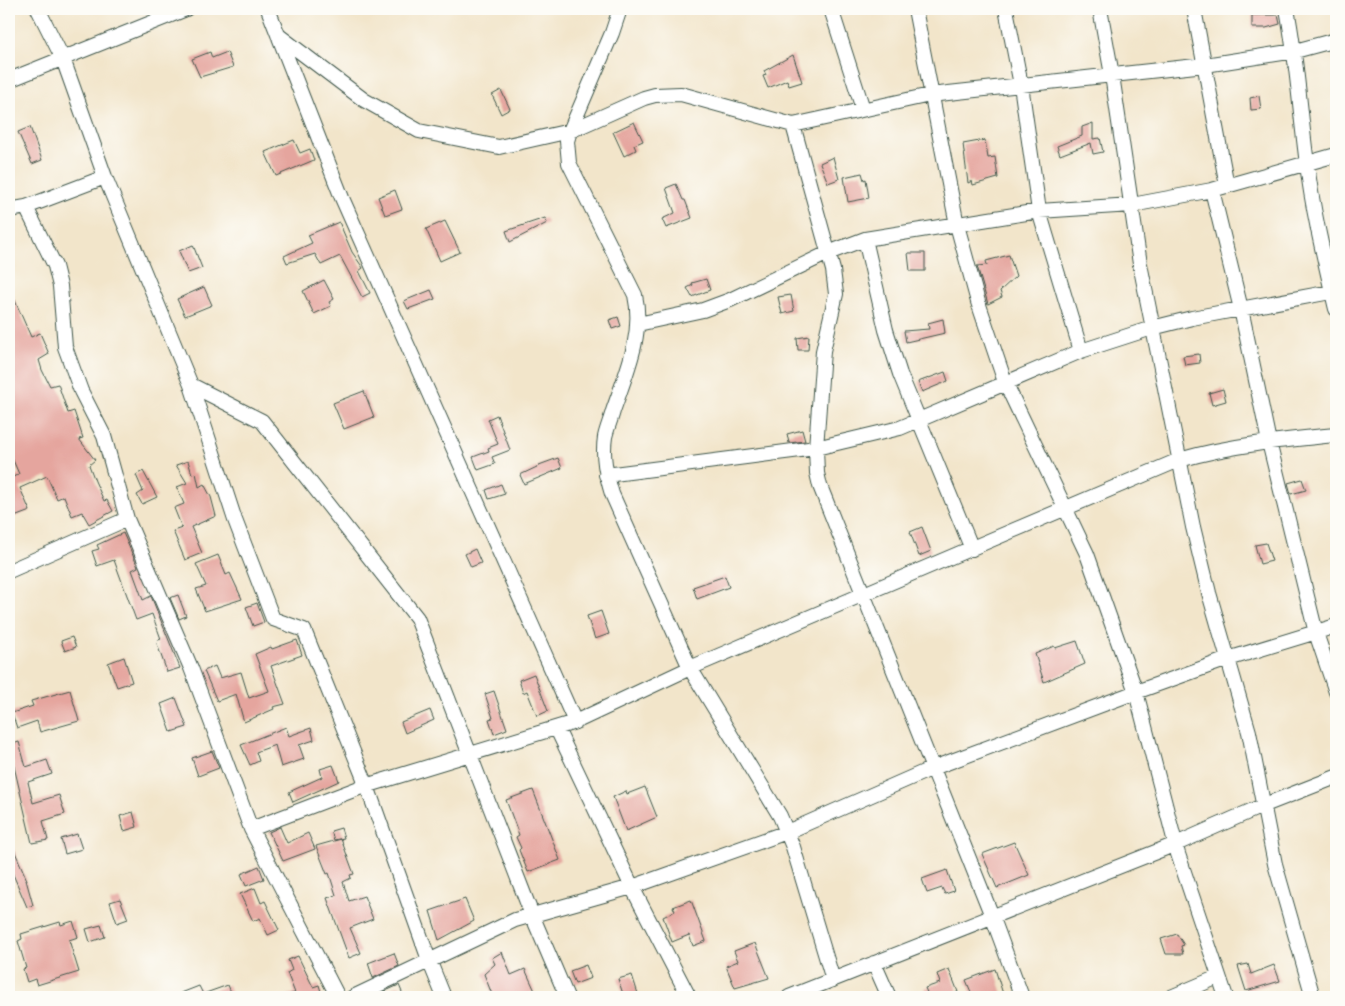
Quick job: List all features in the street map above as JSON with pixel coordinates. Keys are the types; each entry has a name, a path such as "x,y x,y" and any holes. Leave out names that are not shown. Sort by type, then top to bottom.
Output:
{"street":[{"path":"38,9 63,59 105,177 191,385 235,520 273,619 304,630 367,786 444,997"},
{"path":"9,80 186,9"},
{"path":"268,9 342,198 575,722"},
{"path":"620,9 567,142 569,163 635,295 638,308 638,324 634,348 606,434 604,462 606,475 612,494 690,668 771,798 788,832 833,980"},
{"path":"831,9 863,109"},
{"path":"915,9 957,225 978,302 1006,382 1087,554 1136,692 1176,844 1226,997"},
{"path":"1006,9 1021,85 1039,211 1081,351"},
{"path":"1100,9 1152,328 1193,527 1209,593 1249,732 1262,806 1275,864 1313,997"},
{"path":"1194,9 1227,186"},
{"path":"1287,9 1295,51 1307,164 1316,222 1334,291 1336,309"},
{"path":"278,35 364,100 419,131 499,147 570,131 644,98 668,94 681,94 793,125 930,94 1205,65 1295,51 1336,40"},
{"path":"793,125 834,270 836,294 822,351 816,448 817,473 820,486 992,916 1022,997"},
{"path":"638,324 703,310 730,300 828,253 865,239 1039,211 1132,205 1212,190 1336,155"},
{"path":"9,210 26,207 105,177"},
{"path":"1212,190 1241,308 1269,442 1316,632 1336,692"},
{"path":"26,207 56,266 60,286 65,347 81,391 104,436 127,519 192,668 251,829 338,997"},
{"path":"865,239 886,330 900,374 972,548"},
{"path":"606,475 816,448 900,428 1081,351 1152,328 1241,308 1334,291"},
{"path":"191,385 262,421 416,618 532,915 567,997"},
{"path":"251,829 367,786 575,722 690,668 1179,460 1208,451 1336,435"},
{"path":"9,571 127,519"},
{"path":"353,997 515,920 632,887 788,832 933,768 1228,659 1336,626"},
{"path":"557,729 632,887 689,997"},
{"path":"789,997 1176,844 1262,806 1336,777"},
{"path":"874,963 889,997"},
{"path":"1171,997 1218,977"}],"building":[{"path":"1252,15 1278,15 1280,24 1266,28 1252,28"},
{"path":"210,52 212,58 227,52 233,67 200,77 192,59"},
{"path":"793,55 802,82 789,86 787,80 768,88 763,76 766,75 764,71"},
{"path":"501,90 510,109 501,114 492,95"},
{"path":"1259,96 1261,109 1251,110 1250,98"},
{"path":"634,122 643,141 634,145 636,150 624,156 613,132"},
{"path":"1093,123 1093,139 1100,138 1103,152 1093,154 1091,143 1060,155 1057,146 1082,136 1082,127"},
{"path":"30,127 42,160 32,164 18,132"},
{"path":"294,140 300,153 310,149 314,160 276,176 265,152"},
{"path":"985,140 988,158 995,157 998,178 973,185 972,181 968,183 963,144"},
{"path":"833,157 839,179 828,183 820,163"},
{"path":"862,173 864,180 866,179 869,198 848,202 844,177"},
{"path":"676,184 692,218 666,228 662,219 675,213 666,188"},
{"path":"395,190 402,209 385,215 378,197"},
{"path":"545,218 547,223 510,242 506,231"},
{"path":"445,221 460,252 440,261 426,229"},
{"path":"339,222 352,252 363,268 359,271 370,293 362,297 340,256 321,265 315,254 287,263 284,256 312,243 308,235"},
{"path":"193,245 202,268 188,273 179,251"},
{"path":"908,253 925,253 925,271 910,271"},
{"path":"1009,255 1016,276 1000,291 1002,297 988,304 977,266 987,265 986,261"},
{"path":"706,279 710,290 692,297 687,288 693,285 692,283"},
{"path":"324,280 334,299 329,302 331,306 314,314 303,291"},
{"path":"9,287 31,337 40,333 49,354 39,360 42,370 50,386 58,384 68,413 74,411 83,438 79,439 95,460 89,465 95,481 104,501 107,500 113,511 89,524 82,512 72,516 64,496 57,499 47,476 20,488 30,511 9,519 9,502 13,500 9,490 9,479 19,474 9,451"},
{"path":"204,287 212,305 185,316 177,299"},
{"path":"431,290 435,299 408,309 404,301"},
{"path":"791,295 794,311 782,314 778,297"},
{"path":"618,317 621,326 612,329 609,320"},
{"path":"943,319 945,333 906,342 904,331 929,329 928,323"},
{"path":"809,336 808,350 798,350 797,338"},
{"path":"1199,354 1200,363 1185,365 1183,356"},
{"path":"945,372 948,381 922,392 918,382"},
{"path":"1223,389 1226,401 1212,405 1209,393"},
{"path":"364,391 374,417 344,429 333,403"},
{"path":"497,415 510,450 492,457 495,464 478,470 473,457 489,451 488,448 498,444 488,419"},
{"path":"802,430 805,441 789,443 787,434"},
{"path":"558,458 562,468 524,484 520,475"},
{"path":"188,461 192,474 196,473 199,487 204,484 211,497 216,516 191,527 202,553 185,560 173,531 182,528 174,508 184,504 177,487 187,483 176,465"},
{"path":"143,471 157,497 142,504 137,495 143,491 136,475"},
{"path":"1302,479 1306,490 1291,494 1288,483"},
{"path":"501,484 505,494 489,499 486,490"},
{"path":"922,527 931,551 919,556 910,532"},
{"path":"123,533 138,567 132,570 143,600 151,596 180,668 167,672 156,641 161,639 152,614 136,620 114,560 97,566 92,551 99,549 97,545"},
{"path":"1266,543 1272,561 1260,564 1255,545"},
{"path":"475,549 481,563 471,567 465,554"},
{"path":"218,555 226,575 230,573 242,599 205,611 196,589 206,586 196,564"},
{"path":"725,576 729,587 697,599 693,587"},
{"path":"178,595 186,616 179,619 170,598"},
{"path":"257,603 264,622 253,626 246,607"},
{"path":"601,611 609,634 595,639 587,616"},
{"path":"72,637 76,647 65,651 61,641"},
{"path":"297,640 302,655 271,666 285,704 273,707 274,709 244,722 236,694 217,701 204,671 215,666 220,678 241,672 249,698 269,691 255,654 271,647 272,649"},
{"path":"1077,641 1085,664 1044,682 1035,654 1054,646 1055,648"},
{"path":"124,657 132,682 117,687 108,663"},
{"path":"534,674 548,711 537,716 527,691 523,693 519,680"},
{"path":"70,690 79,721 40,732 37,721 17,728 12,713 33,706 31,701"},
{"path":"494,691 507,729 494,734 489,719 493,718 485,694"},
{"path":"176,698 187,727 171,732 161,704"},
{"path":"430,710 434,720 405,733 401,722"},
{"path":"286,727 289,736 311,728 314,740 299,745 304,759 281,767 275,745 256,752 259,761 250,765 241,745"},
{"path":"19,742 26,767 47,760 52,774 28,782 33,803 59,795 65,814 43,821 48,840 32,843 9,745"},
{"path":"212,751 219,768 198,776 192,758"},
{"path":"333,765 339,781 293,802 289,792 322,777 320,769"},
{"path":"645,787 657,817 626,831 613,797 626,791 627,794"},
{"path":"533,790 560,860 528,872 519,850 521,848 516,837 519,835 506,800"},
{"path":"133,812 137,827 124,831 120,816"},
{"path":"280,827 287,843 308,833 315,849 283,861 269,832"},
{"path":"341,828 344,838 334,840 331,831"},
{"path":"77,834 82,849 65,854 61,839"},
{"path":"9,838 27,880 33,905 27,907 9,865"},
{"path":"341,839 354,874 350,875 351,878 343,882 349,901 364,896 373,919 350,928 361,953 349,958 327,898 336,895 329,873 327,874 316,846"},
{"path":"1014,842 1029,875 997,888 982,854"},
{"path":"259,866 264,879 246,886 241,874"},
{"path":"947,870 954,891 945,894 942,888 927,893 922,879"},
{"path":"255,888 261,903 265,901 279,930 268,935 260,918 253,921 240,894"},
{"path":"120,899 128,919 117,923 110,902"},
{"path":"465,899 474,921 439,940 430,911"},
{"path":"691,900 706,941 693,946 689,935 672,942 663,917 675,911 673,907"},
{"path":"73,921 78,937 69,940 79,972 37,985 35,979 27,982 23,969 26,968 18,941 22,939 21,934 60,922 61,925"},
{"path":"101,925 105,937 90,942 86,929"},
{"path":"1177,934 1184,945 1181,946 1183,954 1166,954 1161,939"},
{"path":"755,943 769,978 735,988 726,966 738,961 734,951"},
{"path":"502,952 511,975 525,969 535,991 520,997 493,997 484,974 495,964 492,958"},
{"path":"394,953 399,966 373,978 368,963"},
{"path":"298,956 313,987 319,985 322,995 318,997 288,997 288,995 295,993 287,973 292,970 288,960"},
{"path":"1248,964 1251,974 1274,965 1280,981 1246,991 1238,966"},
{"path":"586,965 591,978 575,984 570,971"},
{"path":"949,969 958,992 944,997 929,997 925,988 940,983 937,974"},
{"path":"995,969 1004,997 973,997 966,980"},
{"path":"632,975 639,997 624,997 618,979"},
{"path":"228,985 233,997 171,997 199,986 203,994"},
{"path":"399,985 404,997 380,997 379,994"}]}
